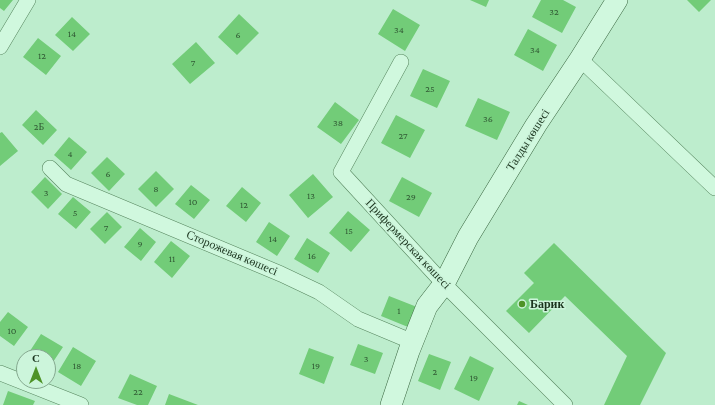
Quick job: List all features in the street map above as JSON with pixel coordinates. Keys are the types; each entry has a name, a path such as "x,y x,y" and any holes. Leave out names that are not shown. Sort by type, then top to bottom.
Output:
{"street":[{"path":"0,47 28,0"},
{"name":"Талды көшесі","path":"391,405 413,342 428,306 444,284 468,237 536,125 617,0"},
{"path":"580,59 715,188"},
{"name":"Прифермерская көшесі","path":"401,62 341,172 444,284 565,405"},
{"name":"Сторожевая көшесі","path":"50,168 66,184 282,274 319,292 358,319 413,342"},
{"path":"0,372 81,405"}],"building":[{"path":"0,0 13,0 4,11 0,8"},
{"path":"470,0 489,0 486,7"},
{"path":"541,0 563,0 576,7 562,33 532,17"},
{"path":"687,0 711,0 699,12"},
{"path":"393,9 420,25 405,51 378,34"},
{"path":"239,14 259,33 237,55 218,37"},
{"path":"72,17 90,34 73,51 55,35"},
{"path":"528,29 557,45 543,71 514,55"},
{"path":"38,38 61,56 46,75 23,57"},
{"path":"196,42 215,63 190,84 172,64"},
{"path":"423,69 450,81 437,108 410,96"},
{"path":"478,98 510,112 497,140 465,126"},
{"path":"335,102 359,120 341,144 317,127"},
{"path":"36,110 57,130 43,145 22,125"},
{"path":"396,115 425,130 410,158 381,143"},
{"path":"2,132 18,151 0,166 0,133"},
{"path":"69,137 87,152 71,170 54,155"},
{"path":"107,157 125,174 109,191 91,173"},
{"path":"156,171 174,189 156,207 138,189"},
{"path":"313,174 333,197 308,218 289,195"},
{"path":"45,177 62,194 48,209 31,192"},
{"path":"402,177 432,193 419,217 389,201"},
{"path":"191,185 210,200 194,219 175,204"},
{"path":"242,187 261,203 246,222 226,206"},
{"path":"73,197 91,212 76,229 58,214"},
{"path":"348,211 370,230 351,252 329,233"},
{"path":"107,212 122,227 105,244 90,229"},
{"path":"269,222 290,236 277,256 256,242"},
{"path":"140,228 156,242 141,261 124,247"},
{"path":"307,238 330,253 318,273 294,259"},
{"path":"171,241 190,256 172,278 154,262"},
{"path":"554,243 666,353 640,405 604,405 627,356 565,296 529,333 506,311 534,283 524,273"},
{"path":"389,296 417,307 408,327 381,316"},
{"path":"8,312 28,327 14,346 0,336 0,322"},
{"path":"41,334 63,347 56,358 56,349 31,349"},
{"path":"358,344 383,353 375,374 350,365"},
{"path":"73,347 96,361 81,386 58,372"},
{"path":"309,348 334,357 324,384 299,374"},
{"path":"429,354 451,362 440,390 418,381"},
{"path":"470,356 494,368 479,401 454,389"},
{"path":"130,374 157,386 148,405 137,405 118,398"},
{"path":"8,391 35,401 33,405 3,405"},
{"path":"169,394 198,405 165,405"},
{"path":"519,401 528,405 517,405"}],"place":[{"name":"Барик","path":"522,304"}]}
